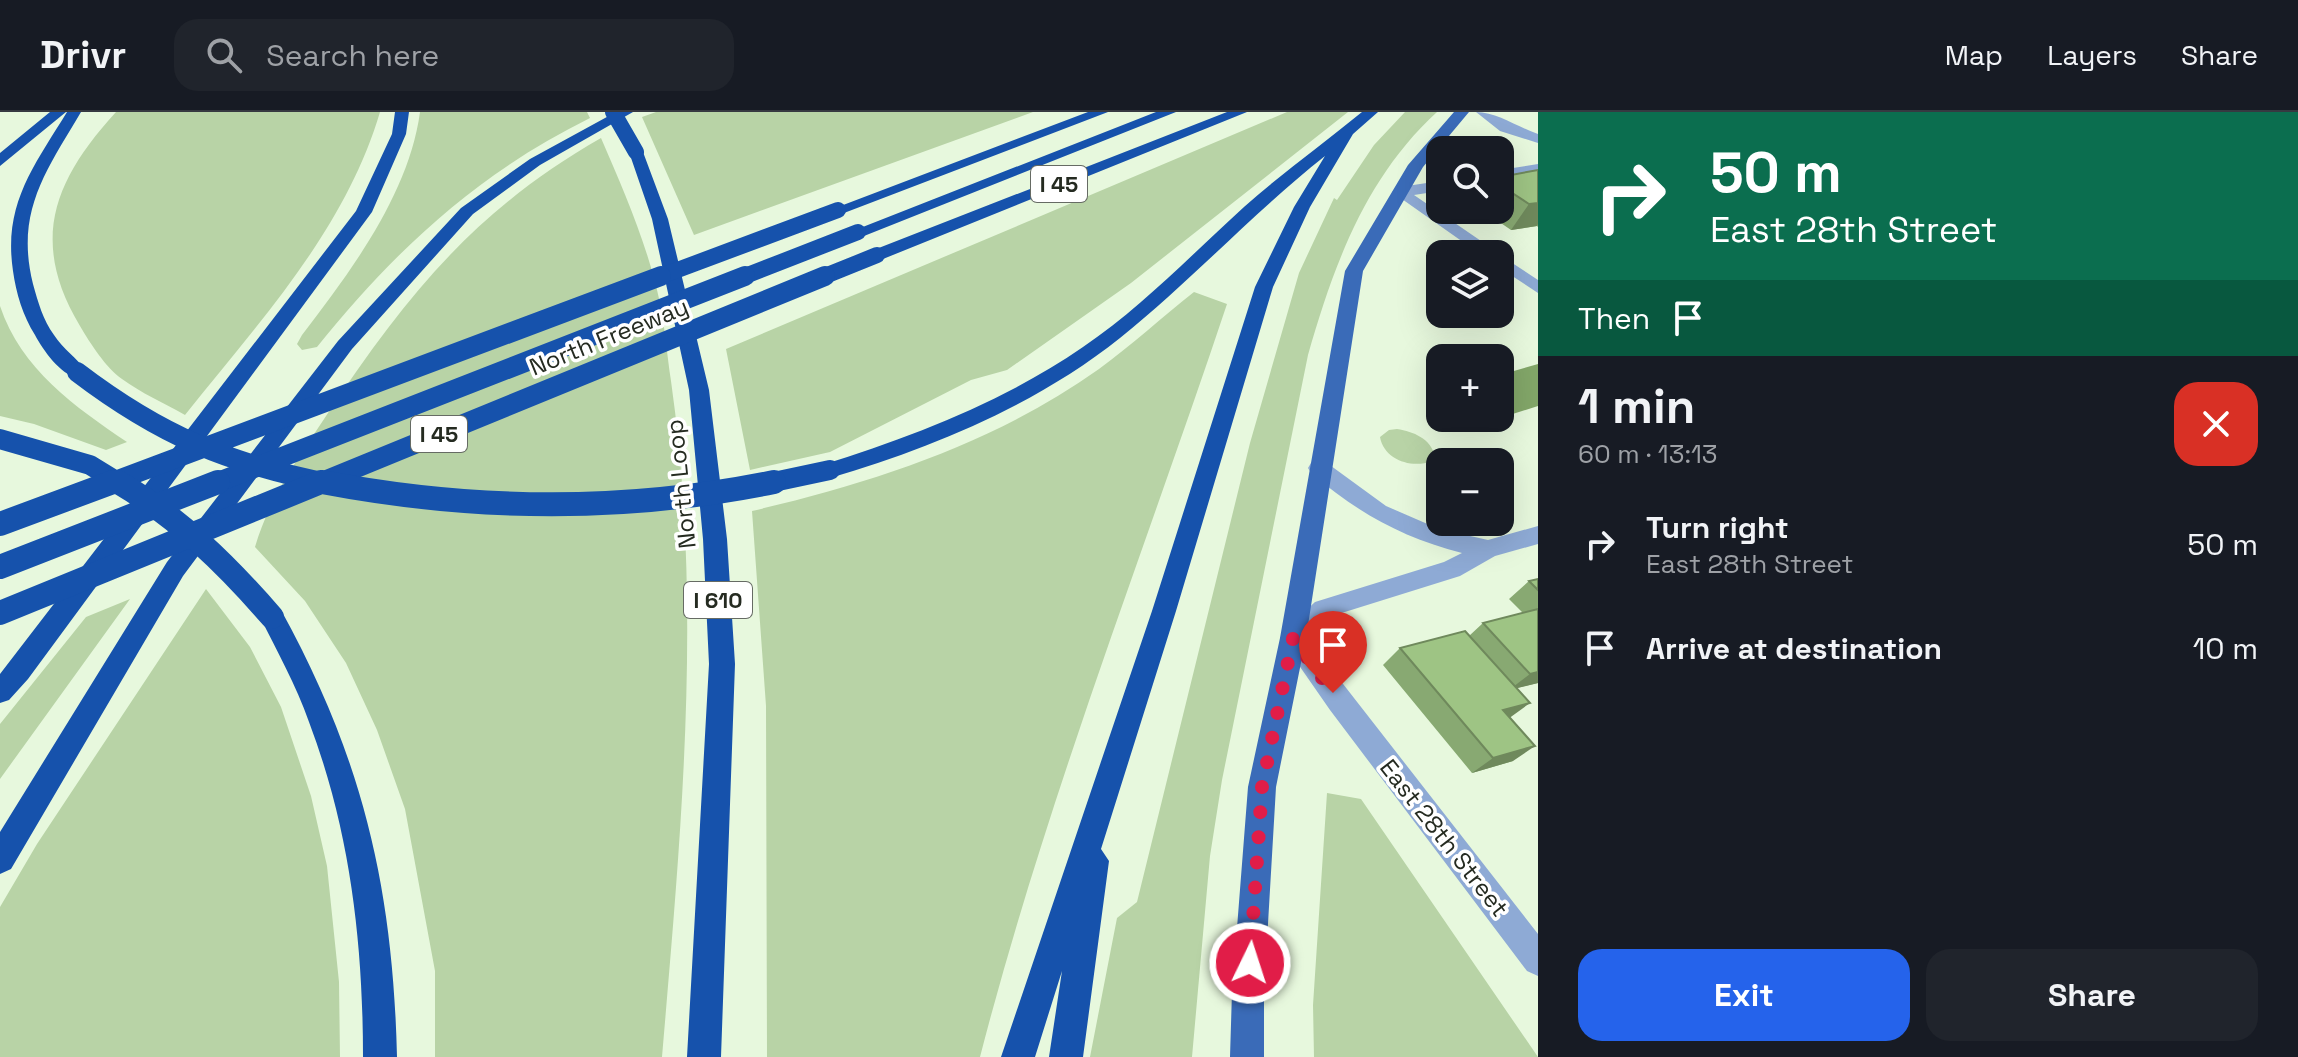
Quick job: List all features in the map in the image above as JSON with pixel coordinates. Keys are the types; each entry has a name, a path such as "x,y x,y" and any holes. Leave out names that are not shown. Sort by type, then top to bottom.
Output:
{"highway":[{"path":"0,161 59,112"},
{"path":"74,112 38,174 21,211 19,243 28,303 47,340 77,372 141,417 208,451 290,475 394,497 468,505 548,507 640,503 730,491 830,470 943,432 1018,396 1067,367 1145,308 1251,209 1371,112"},
{"path":"0,692 364,212 399,134 402,112"},
{"name":"North Loop","path":"613,112 636,152 660,219 699,390 715,539 722,664 704,1057"},
{"path":"0,859 175,569 345,345 467,211 535,162 626,112"},
{"name":"North Freeway","path":"0,524 1101,112"},
{"name":"North Freeway","path":"0,567 1169,112"},
{"name":"North Freeway","path":"0,613 877,255 1240,112"},
{"path":"1018,1057 1264,287 1302,207 1347,132"},
{"path":"0,439 90,465 140,495 190,531 228,566 272,617 301,665 324,722 360,839 373,908 378,963 380,1057"},
{"path":"1066,1057 1102,800"}],"main road":[{"path":"1247,1057 1248,992 1262,787 1293,638 1354,271 1416,165 1462,112"}],"street":[{"path":"1483,112 1505,128 1538,139"},
{"path":"1514,173 1538,169"},
{"path":"1400,192 1426,188"},
{"path":"1400,192 1470,240"},
{"path":"1514,270 1538,288"},
{"path":"1319,468 1377,514 1438,540 1488,549"},
{"path":"1293,638 1324,609 1452,569 1488,549 1538,535"},
{"name":"East 28th Street","path":"1293,638 1538,960"}],"green space":[{"path":"116,112 380,112 365,155 323,235 270,309 185,415 129,384 104,362 64,295 55,266 53,239 56,213 64,187 77,162"},
{"path":"420,112 587,112 590,118 549,140 475,189 408,246 317,347 302,350 297,344 302,335 340,285 391,202 414,142"},
{"path":"656,112 1033,112 694,235 642,117"},
{"path":"1287,112 1348,112 1131,283 1007,370 971,380 830,452 750,470 726,349"},
{"path":"1405,112 1437,112 1412,137 1372,193 1342,255 1308,355 1222,780 1210,856 1192,1057 1090,1057 1117,918 1137,902 1250,443 1299,273 1334,198 1337,200 1374,145"},
{"path":"601,138 635,219 655,282 681,465 686,550 686,719 662,1057 435,1057 435,971 405,809 377,730 346,663 305,601 255,547 277,494 296,461 357,370 416,293 447,258 516,195"},
{"path":"1194,292 1227,304 1065,772 1006,961 980,1057 767,1057 766,706 752,511 888,473 976,439 1059,395 1099,369"},
{"path":"0,306 21,349 36,367 88,415 127,442 106,450 34,424 0,416"},
{"path":"1389,430 1415,434 1425,440 1431,448 1426,448 1426,462 1400,461 1387,452 1380,437"},
{"path":"206,589 250,647 281,707 311,796 327,866 339,982 340,1057 0,1057 0,907 37,844"},
{"path":"130,599 0,779 0,724 86,617"},
{"path":"1327,793 1361,799 1538,1057 1314,1057 1313,1005"}],"building":[{"path":"1538,170 1538,203 1529,204 1514,194 1514,174"},
{"path":"1538,579 1538,590 1529,581"},
{"path":"1538,609 1538,672 1530,674 1483,623"},
{"path":"1465,631 1530,703 1503,710 1535,746 1493,758 1400,648"}],"waterway":[{"path":"1514,392 1538,384"}],"route":[{"path":"1250,963 1262,787 1293,638 1333,693"}]}
